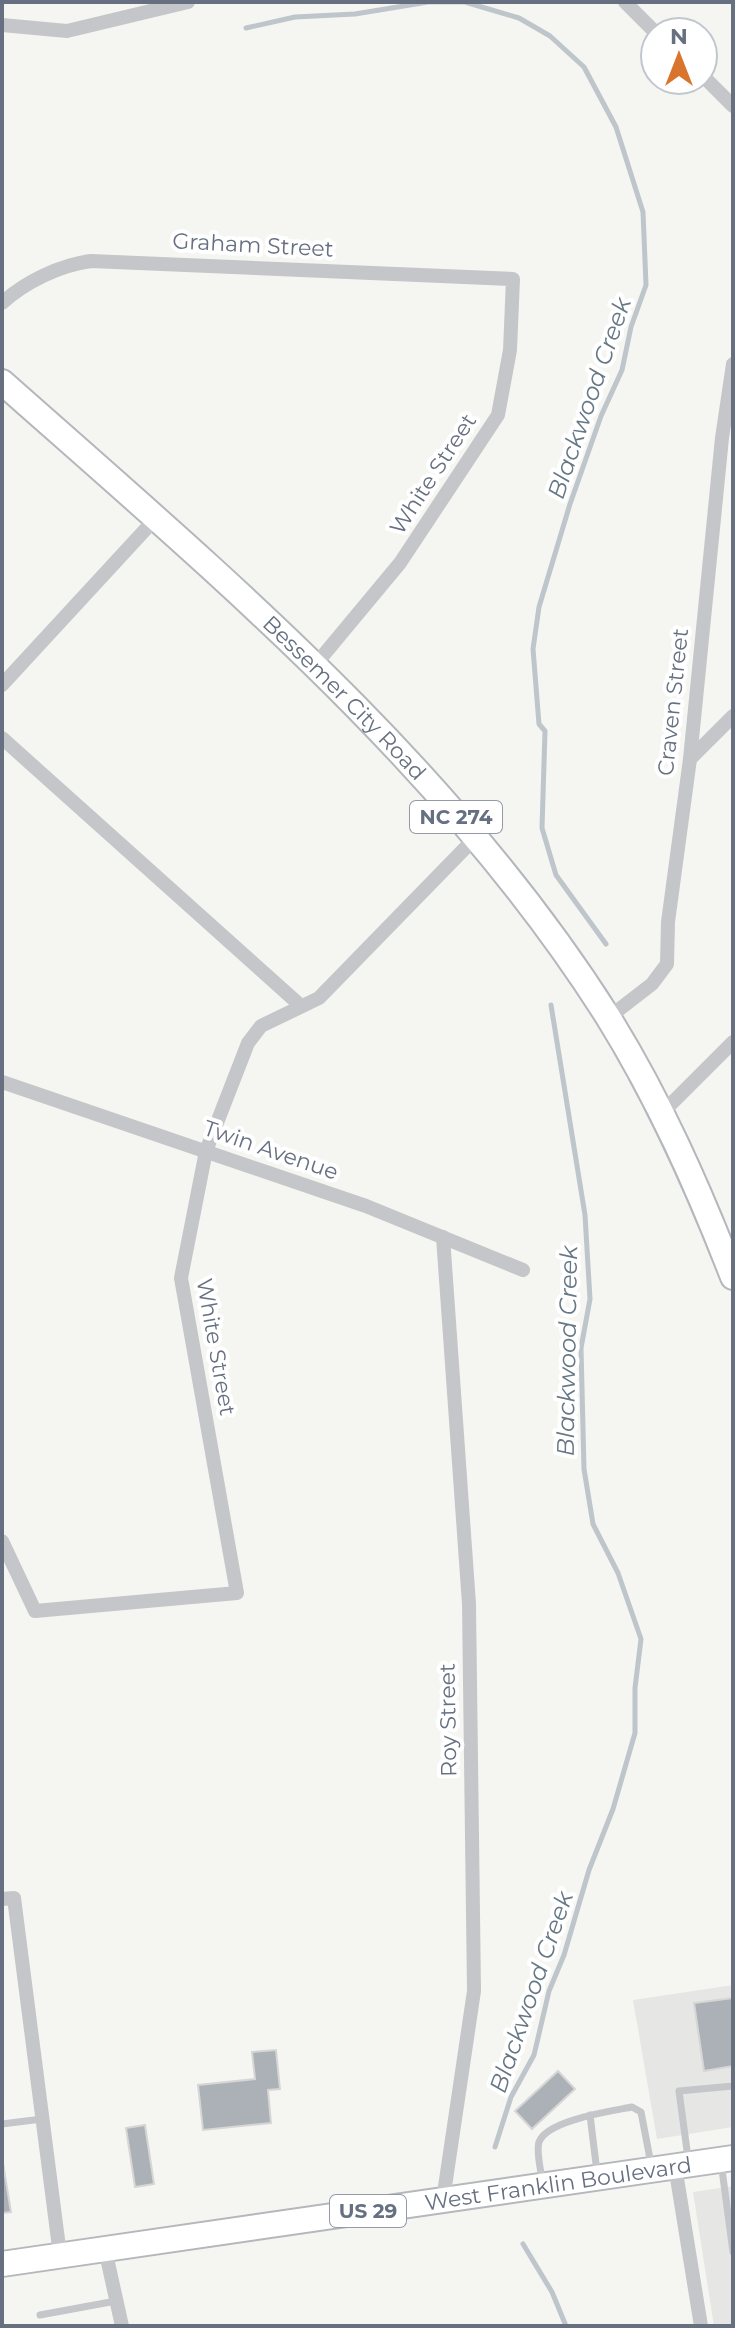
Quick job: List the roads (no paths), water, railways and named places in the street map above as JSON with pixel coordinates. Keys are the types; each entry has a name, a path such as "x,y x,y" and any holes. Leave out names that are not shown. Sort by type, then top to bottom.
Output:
{"main road":[{"name":"Bessemer City Road","path":"2,382 316,664 475,838 525,898 608,1018 661,1114 691,1169 733,1277"},
{"name":"West Franklin Boulevard","path":"2,2264 727,2159"}],"street":[{"path":"2,25 67,31 188,2"},
{"name":"Graham Street","path":"2,303 13,293 59,269 91,261 513,279"},
{"name":"White Street","path":"316,664 400,563 498,415 510,350 513,279"},
{"name":"Craven Street","path":"608,1018 652,984 667,964 668,922 690,759 722,438 733,364"},
{"path":"2,685 156,518"},
{"path":"690,759 733,716"},
{"path":"2,738 301,1006"},
{"name":"White Street","path":"2,1541 35,1611 237,1593 181,1278 206,1151 248,1043 261,1026 319,998 475,838"},
{"path":"661,1114 733,1042"},
{"name":"Twin Avenue","path":"2,1082 206,1151 443,1237 523,1270"},
{"name":"Roy Street","path":"443,1237 469,1604 474,1991 443,2200"},
{"path":"8,1898 60,2255"},
{"path":"672,2167 701,2326"},
{"path":"105,2249 122,2326"}],"lane":[{"path":"672,2167 679,2091 733,2086"},
{"path":"543,2186 538,2144 544,2135 590,2115 632,2107 641,2112 672,2167"},
{"path":"590,2115 598,2178"},
{"path":"2,2124 42,2119"},
{"path":"727,2159 733,2252"},
{"path":"40,2315 116,2301"}],"waterway":[{"name":"Blackwood Creek","path":"246,28 295,17 355,14 428,2 465,2 519,18 550,36 584,67 616,127 643,212 646,285 631,327 622,370 601,416 570,504 539,607 533,649 539,724 545,731 542,828 556,875 606,944"},
{"name":"Blackwood Creek","path":"495,2147 511,2097 534,2055 549,1991 564,1955 589,1870 613,1809 635,1733 635,1688 641,1639 618,1573 593,1524 584,1469 581,1348 590,1299 585,1215 551,1005"},
{"name":"Blackwood Creek","path":"523,2244 552,2292 566,2326"}]}
